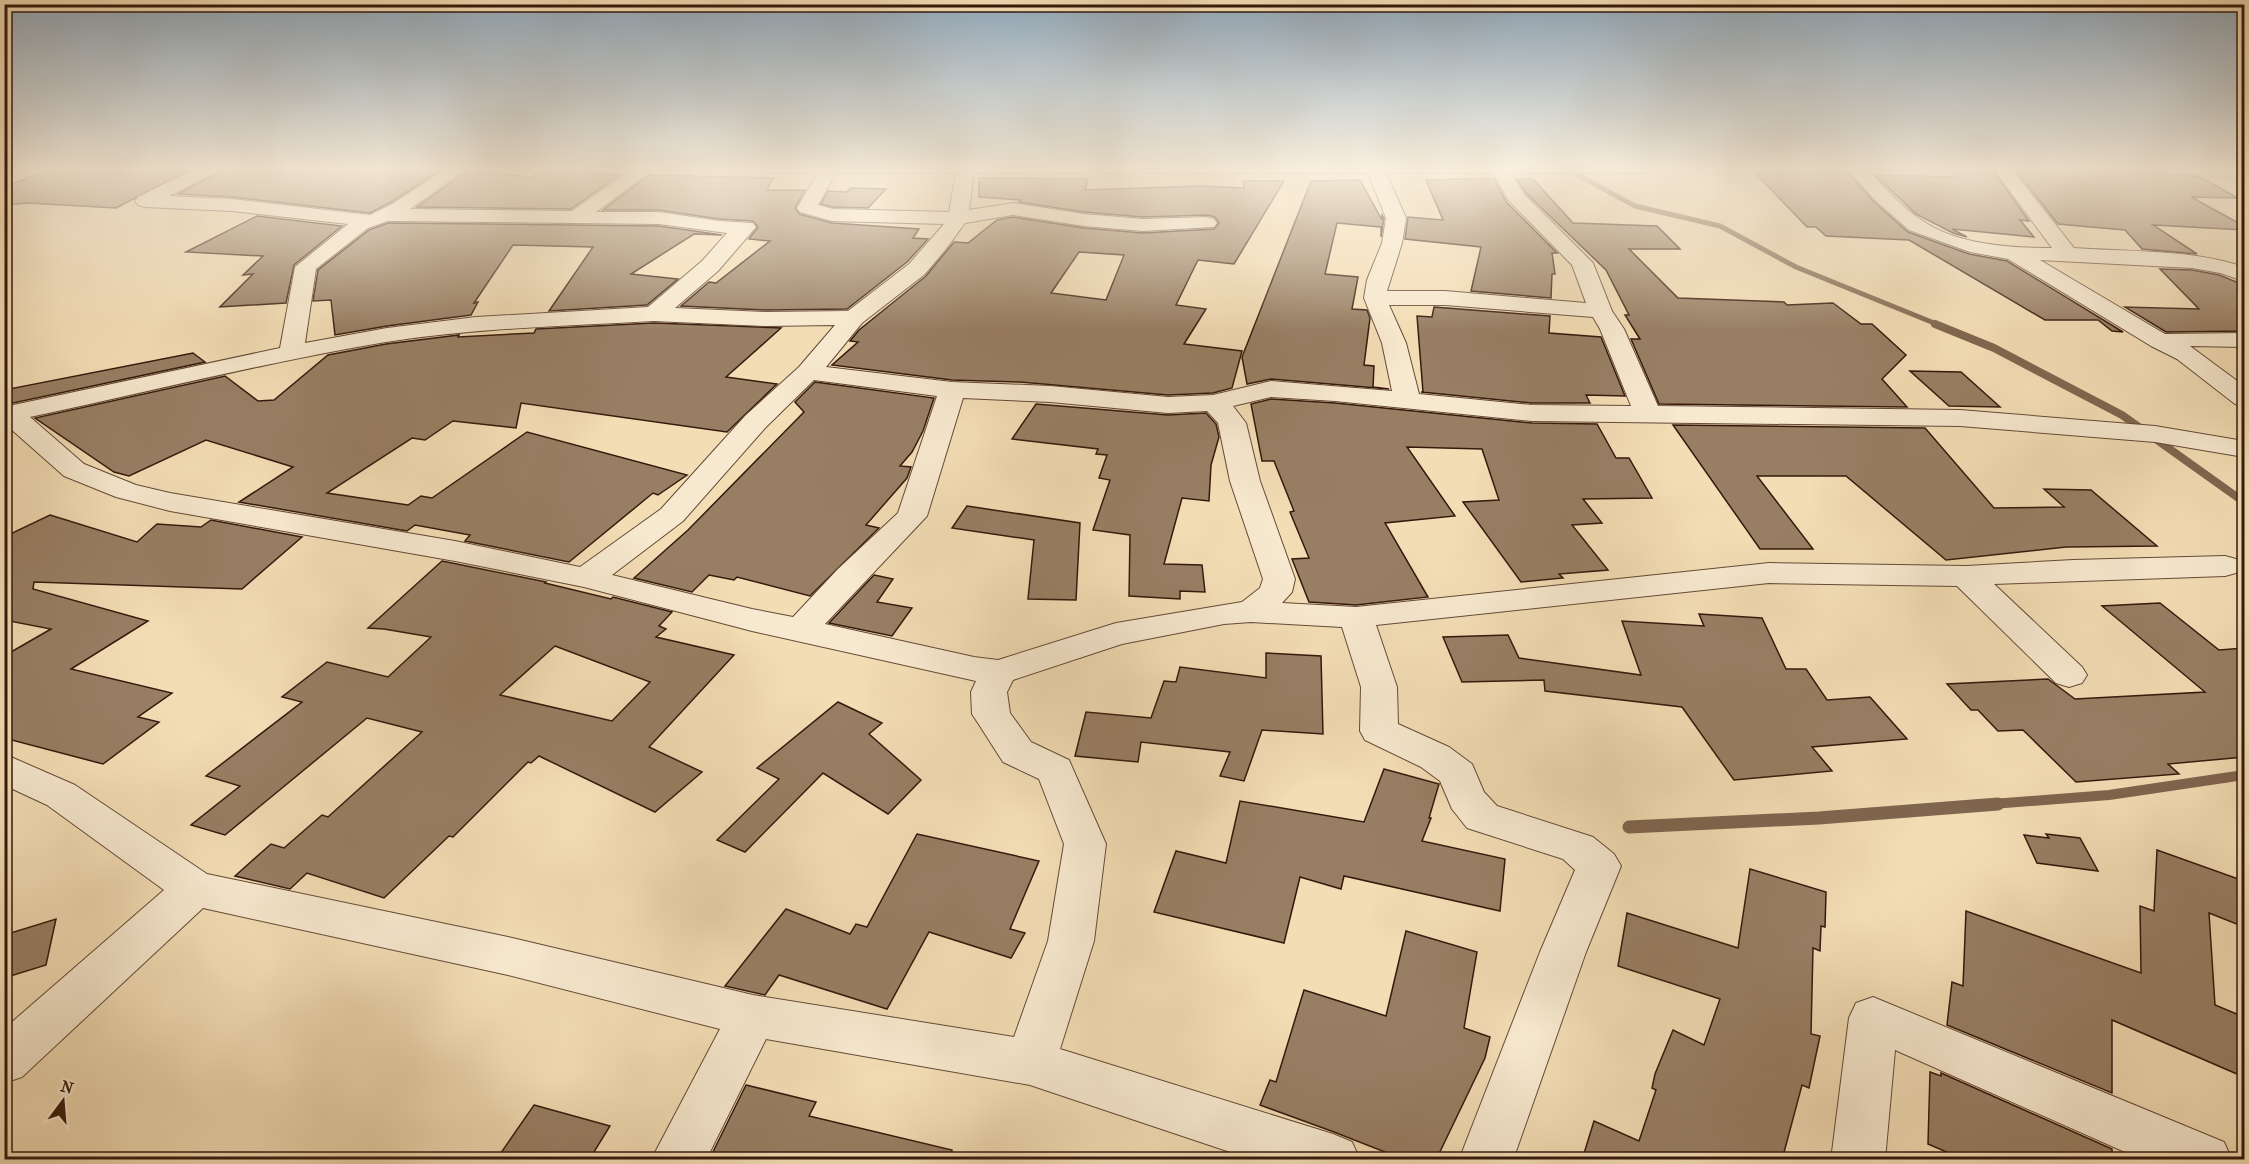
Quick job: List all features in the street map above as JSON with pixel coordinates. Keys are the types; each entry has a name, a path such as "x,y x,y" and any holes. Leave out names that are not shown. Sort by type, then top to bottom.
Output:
{"street":[{"path":"291,353 306,267 366,222"},
{"path":"654,314 710,266 746,226 719,227 687,222"},
{"path":"586,578 672,515 755,422 808,372 854,318 917,269 939,245 955,222"},
{"path":"1106,222 1143,225 1207,223"},
{"path":"1395,222 1392,243 1378,280 1376,298 1394,343 1408,402"},
{"path":"1541,222 1582,263 1600,311 1612,329 1649,416"},
{"path":"1912,222 1916,226 1977,248 2014,254 2068,254 2210,264 2244,274"},
{"path":"2044,222 2068,254"},
{"path":"2014,254 2160,341 2186,354 2244,398"},
{"path":"1376,298 1445,298 1600,311"},
{"path":"7,415 291,353 387,335 476,324 654,314 766,319 854,318"},
{"path":"2160,341 2244,340"},
{"path":"808,372 952,390 1050,394 1168,405 1213,403 1271,389 1335,393 1532,413 1960,418 2156,434 2244,449"},
{"path":"801,629 850,576 912,516 952,390"},
{"path":"1213,403 1226,414 1232,423 1245,480 1279,579 1275,592 1251,612"},
{"path":"7,415 74,470 126,491 170,502 455,551 586,578 752,620 974,669 999,672 1116,634 1224,614 1251,612 1356,617 1768,573 1966,576 2073,570 2225,566"},
{"path":"1966,576 2069,675"},
{"path":"1356,617 1379,687 1379,731 1435,757 1458,774 1466,798 1482,817 1578,848 1599,866 1563,951 1486,1160"},
{"path":"999,672 989,692 991,714 1017,752 1055,770 1085,844 1071,941 1030,1062"},
{"path":"4,768 61,795 195,889 508,956 753,1016 1030,1062 1333,1160"},
{"path":"4,1061 195,889"},
{"path":"678,1160 753,1016"},
{"path":"1858,1160 1873,1018 2205,1160"}],"building":[{"path":"245,222 311,222 342,226 294,265 286,303 220,307 253,274 243,275 263,256 186,252"},
{"path":"754,222 830,222 919,229 913,238 928,239 907,262 847,309 766,310 681,306 709,282 716,283 770,241 749,239 758,227"},
{"path":"994,222 1047,222 1143,233 1214,229 1219,223 1259,222 1234,264 1198,260 1176,305 1206,309 1184,344 1242,351 1232,388 1213,393 1168,395 1020,382 952,380 832,365 858,342 850,341 859,330 926,276 954,242 968,243","holes":["1079,252 1124,255 1106,300 1051,293"]},
{"path":"1295,222 1383,222 1381,237 1381,227 1337,223 1325,274 1358,277 1352,309 1367,310 1370,318 1364,365 1374,366 1373,387 1389,389 1271,379 1247,384 1242,357"},
{"path":"1407,222 1526,222 1557,253 1552,253 1555,274 1552,274 1551,298 1471,291 1481,247 1405,239"},
{"path":"1556,222 1657,226 1680,249 1629,249 1678,298 1784,302 1787,305 1833,303 1861,324 1872,324 1906,355 1882,379 1907,407 1659,404 1631,339 1640,339 1625,315 1629,315 1606,270"},
{"path":"1802,222 1897,222 1908,232 1969,254 2007,261 2123,332 2112,331 2098,320 2045,320 1909,240 1826,236 1816,227 1807,227"},
{"path":"1932,222 2022,222 2034,237 1952,229 1967,237"},
{"path":"2057,222 2237,222 2244,226 2244,230 2153,225 2197,254 2142,249 2125,230"},
{"path":"388,223 659,226 722,235 694,234 631,274 678,279 647,305 549,311 593,247 513,245 474,303 478,302 471,315 335,335 331,300 313,301 318,270 369,230"},
{"path":"2160,269 2192,270 2219,275 2244,285 2244,331 2166,332 2125,307 2199,309"},
{"path":"1434,307 1550,316 1549,333 1601,337 1625,396 1586,395 1590,403 1532,403 1421,392 1423,392 1417,316 1432,317"},
{"path":"654,323 781,328 726,377 777,384 727,432 521,403 516,428 453,421 425,440 412,438 327,493 408,505 421,496 432,498 527,432 687,475 658,495 653,493 569,562 465,541 470,535 415,525 407,531 239,502 293,467 206,440 129,476 114,472 35,418 225,376 258,401 274,400 328,355 386,344 459,335 458,337 534,333 536,329"},
{"path":"193,353 205,362 13,403 4,397 4,390"},
{"path":"1910,371 1961,372 2000,407 1949,406"},
{"path":"815,382 934,398 923,431 912,452 900,466 911,467 907,478 866,525 879,528 810,596 737,577 734,580 709,575 692,592 634,578 688,530 804,412 795,402"},
{"path":"1271,399 1335,403 1532,423 1597,424 1616,458 1629,458 1652,498 1583,499 1602,523 1572,525 1608,570 1559,574 1563,578 1521,582 1463,502 1499,500 1482,449 1407,447 1455,516 1385,523 1428,597 1356,605 1309,602 1292,559 1309,558 1290,512 1294,511 1274,461 1262,461 1251,404"},
{"path":"1036,404 1168,415 1206,413 1216,424 1219,437 1211,465 1209,501 1182,498 1164,564 1202,565 1205,592 1180,591 1180,599 1129,596 1130,535 1093,530 1110,480 1099,478 1107,455 1096,454 1098,449 1012,439"},
{"path":"1673,425 1925,428 1994,508 2064,507 2044,489 2091,490 2157,546 2066,547 1946,560 1846,476 1757,476 1813,549 1760,549"},
{"path":"967,506 1080,523 1076,600 1028,599 1034,540 952,528"},
{"path":"50,515 137,542 157,524 201,527 211,520 302,537 242,589 34,582 33,589 148,621 71,669 172,693 138,717 159,722 103,764 4,738 4,656 51,629 4,620 4,537"},
{"path":"442,561 546,582 672,612 659,626 666,629 656,637 734,655 649,747 702,772 655,812 539,756 531,763 528,762 453,837 449,836 384,898 307,873 290,889 235,876 271,844 284,848 322,815 328,817 422,732 367,718 225,835 191,825 240,786 206,776 302,702 282,697 327,662 388,677 431,637 368,628","holes":["555,646 650,682 612,721 500,695"]},
{"path":"874,575 893,579 877,602 912,608 892,636 829,623"},
{"path":"2160,603 2219,650 2244,648 2244,757 2168,764 2179,774 2076,782 2023,730 1998,731 1978,710 1971,710 1947,684 2048,679 2075,699 2205,692 2102,606"},
{"path":"1699,614 1762,618 1786,669 1806,669 1827,700 1870,697 1907,739 1812,747 1832,771 1734,780 1682,707 1545,691 1544,680 1462,682 1443,637 1508,635 1519,658 1641,675 1622,621 1704,626"},
{"path":"1266,653 1321,656 1323,734 1262,730 1244,781 1220,776 1230,752 1141,742 1138,762 1075,756 1086,712 1151,718 1164,681 1176,682 1180,667 1266,678"},
{"path":"838,702 882,723 869,734 921,780 888,814 823,773 745,852 717,840 779,779 757,768"},
{"path":"1384,769 1439,784 1429,818 1431,818 1422,841 1505,859 1500,911 1344,876 1341,889 1300,877 1284,943 1154,912 1176,851 1226,863 1240,801 1364,822"},
{"path":"917,834 1039,861 1010,929 1025,933 1011,958 929,932 887,1009 779,975 765,995 725,986 786,909 850,934 856,924 867,927"},
{"path":"2046,834 2080,838 2098,871 2037,863 2024,835 2049,838"},
{"path":"2157,850 2244,881 2244,927 2209,913 2215,1005 2244,1017 2244,1077 2112,1020 2112,1093 1947,1025 1952,982 1963,986 1966,911 2141,973 2140,906 2154,911"},
{"path":"1750,869 1826,892 1825,927 1821,926 1820,951 1813,948 1811,1034 1820,1036 1809,1088 1802,1085 1782,1160 1582,1160 1594,1121 1639,1141 1656,1090 1652,1088 1655,1074 1673,1030 1704,1045 1720,999 1618,966 1627,913 1738,948"},
{"path":"56,919 46,965 4,978 4,935"},
{"path":"1406,931 1477,952 1464,1028 1490,1037 1485,1058 1436,1160 1404,1160 1260,1105 1270,1080 1276,1082 1304,990 1386,1016"},
{"path":"1930,1072 1941,1076 1941,1073 2112,1149 2112,1160 1965,1160 1928,1144"},
{"path":"746,1085 816,1102 809,1116 952,1150 951,1160 709,1160"},
{"path":"534,1105 610,1126 589,1160 496,1160"}],"waterway":[{"path":"1704,222 1720,226 1796,267 1939,325"},
{"path":"1935,324 1994,348 2122,415 2244,502"},
{"path":"1979,805 2109,795 2244,775"},
{"path":"1629,827 1819,818 1998,804"}]}
